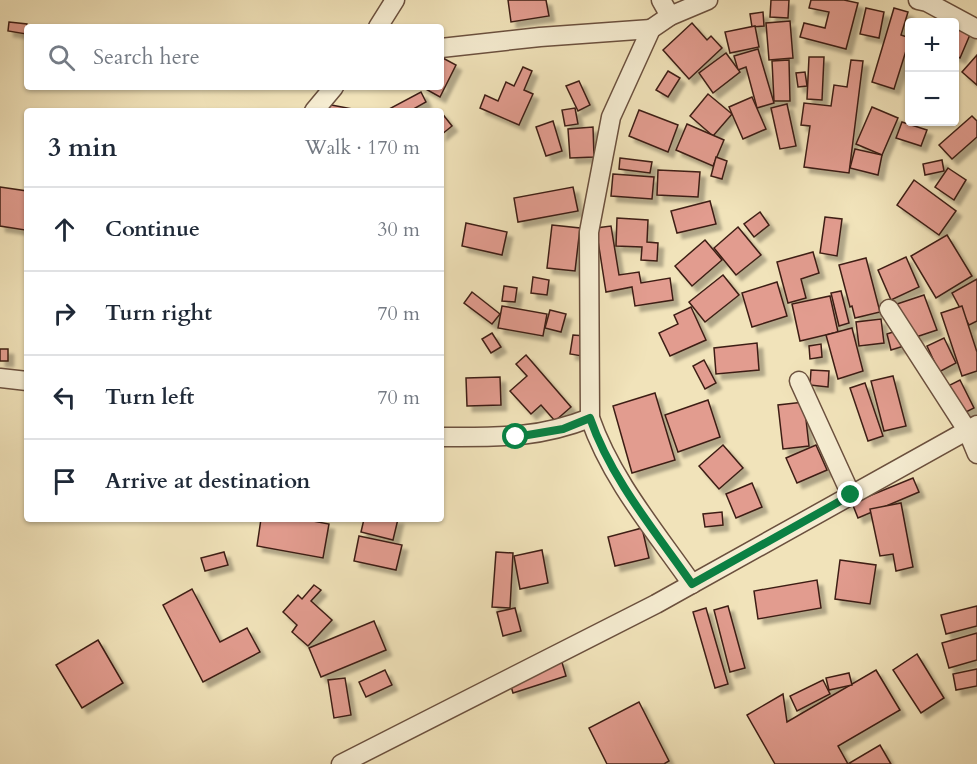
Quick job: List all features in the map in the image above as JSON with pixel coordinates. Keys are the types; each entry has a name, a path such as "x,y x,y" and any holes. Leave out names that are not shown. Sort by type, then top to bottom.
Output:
{"street":[{"path":"661,0 670,16"},
{"path":"444,48 540,37 651,29 670,16 708,0"},
{"path":"918,0 927,2 977,28"},
{"path":"379,24 387,3"},
{"path":"651,29 611,117 590,232 590,418 600,446 622,482 692,584"},
{"path":"316,108 332,90"},
{"path":"889,309 972,428 977,454"},
{"path":"0,378 24,381"},
{"path":"799,381 851,495"},
{"path":"444,437 516,437 563,429 590,418"},
{"path":"341,764 692,584 972,428"}],"building":[{"path":"508,0 546,0 549,16 511,22"},
{"path":"771,0 789,0 788,18 770,17"},
{"path":"811,0 844,0 858,3 846,49 800,37 804,23 825,28 829,12 809,8"},
{"path":"866,8 884,12 879,38 860,34"},
{"path":"894,8 908,12 901,35 905,36 905,54 894,89 872,82"},
{"path":"763,12 764,26 752,27 750,14"},
{"path":"790,21 793,58 769,60 766,23"},
{"path":"9,22 27,24 24,24 24,34 8,31"},
{"path":"692,23 707,40 711,36 722,48 689,79 663,50"},
{"path":"959,25 972,30 959,58"},
{"path":"755,26 759,47 730,53 725,32"},
{"path":"758,49 774,103 757,108 746,67 738,70 734,56"},
{"path":"726,53 740,72 713,93 699,73"},
{"path":"977,55 977,85 962,72"},
{"path":"809,57 824,57 822,100 807,99"},
{"path":"444,59 456,65 444,89"},
{"path":"789,60 790,101 774,101 772,61"},
{"path":"851,60 863,61 849,173 804,167 810,126 801,125 804,103 831,106 834,85 847,87"},
{"path":"523,67 532,71 524,90 533,94 519,125 480,108 485,95 498,101 506,82 514,86"},
{"path":"668,71 680,78 668,97 656,90"},
{"path":"805,72 807,86 798,87 796,73"},
{"path":"579,81 590,105 578,111 566,86"},
{"path":"427,90 444,90 440,97"},
{"path":"421,92 426,102 415,108 391,108"},
{"path":"708,94 732,114 713,136 690,116"},
{"path":"752,97 766,129 743,139 729,107"},
{"path":"326,104 347,108 325,108"},
{"path":"787,104 796,146 780,149 771,108"},
{"path":"872,107 898,118 882,155 856,144"},
{"path":"575,108 578,124 565,126 562,110"},
{"path":"639,110 678,125 668,152 629,136"},
{"path":"444,116 452,126 444,133"},
{"path":"972,116 977,121 977,137 952,159 939,145"},
{"path":"553,121 562,151 546,156 536,127"},
{"path":"902,122 905,123 905,126 927,130 921,146 896,138"},
{"path":"687,124 724,140 713,166 676,150"},
{"path":"593,127 594,157 570,158 568,129"},
{"path":"855,149 882,155 878,175 850,168"},
{"path":"716,157 727,161 722,179 711,176"},
{"path":"620,158 652,162 650,173 619,169"},
{"path":"942,160 944,171 925,175 923,164"},
{"path":"948,168 966,180 954,200 935,187"},
{"path":"658,170 700,172 698,197 657,195"},
{"path":"613,174 654,177 652,199 611,196"},
{"path":"914,180 956,211 939,235 897,205"},
{"path":"0,187 24,191 24,230 0,226"},
{"path":"573,187 578,211 518,222 514,198"},
{"path":"710,201 716,224 677,233 671,211"},
{"path":"760,212 769,225 754,237 744,224"},
{"path":"825,217 842,219 837,256 820,253"},
{"path":"617,218 648,220 647,242 658,243 657,261 641,260 642,247 616,246"},
{"path":"466,223 507,232 502,255 462,246"},
{"path":"552,225 580,228 575,271 547,268"},
{"path":"611,226 619,275 639,272 641,283 670,278 673,300 635,306 632,287 606,292 596,228"},
{"path":"738,227 761,255 736,275 714,248"},
{"path":"947,235 972,276 936,298 911,256"},
{"path":"705,240 722,260 692,286 675,266"},
{"path":"813,252 819,273 801,279 806,298 788,303 777,262"},
{"path":"906,257 919,287 891,300 878,270"},
{"path":"866,258 880,312 855,318 839,265"},
{"path":"723,275 739,295 705,322 689,302"},
{"path":"533,277 549,280 547,295 531,293"},
{"path":"977,279 977,321 969,325 952,293"},
{"path":"777,282 787,316 752,327 742,293"},
{"path":"504,286 517,288 515,302 502,301"},
{"path":"841,291 849,323 839,326 831,293"},
{"path":"472,292 500,314 492,324 464,303"},
{"path":"924,295 937,330 910,339 897,304"},
{"path":"830,296 838,332 800,341 792,304"},
{"path":"502,306 547,314 543,336 498,328"},
{"path":"962,306 977,352 977,371 962,376 941,313"},
{"path":"691,307 706,340 670,356 659,333 678,324 674,315"},
{"path":"550,310 566,314 561,332 545,328"},
{"path":"881,319 884,343 859,346 856,322"},
{"path":"852,328 863,371 838,379 826,335"},
{"path":"899,330 904,346 891,350 887,334"},
{"path":"492,333 501,347 491,353 482,339"},
{"path":"573,335 585,336 582,356 570,354"},
{"path":"944,338 956,363 939,372 927,346"},
{"path":"757,343 759,370 716,374 714,348"},
{"path":"821,344 822,357 810,359 809,346"},
{"path":"0,349 8,349 8,361 0,361"},
{"path":"526,355 571,407 555,421 541,405 531,414 510,391 527,376 516,364"},
{"path":"704,360 716,383 705,389 693,366"},
{"path":"811,370 829,371 828,387 810,385"},
{"path":"893,376 906,426 884,431 871,381"},
{"path":"500,377 501,405 467,406 466,378"},
{"path":"960,380 974,408 960,415 946,387"},
{"path":"865,383 883,436 868,441 850,388"},
{"path":"655,393 675,460 632,473 613,406"},
{"path":"708,400 720,437 678,452 665,415"},
{"path":"804,402 809,446 783,449 778,405"},
{"path":"723,445 743,468 719,489 699,466"},
{"path":"816,445 827,470 797,483 786,458"},
{"path":"913,478 919,492 858,518 852,503"},
{"path":"752,483 762,507 736,518 726,494"},
{"path":"901,503 913,567 896,571 893,554 880,556 870,509"},
{"path":"722,512 723,525 705,527 703,514"},
{"path":"261,522 329,524 323,558 257,546"},
{"path":"363,522 397,522 393,540 361,532"},
{"path":"642,528 649,558 615,566 608,537"},
{"path":"359,536 402,545 396,570 354,561"},
{"path":"542,550 548,583 520,589 514,556"},
{"path":"224,552 228,565 205,571 201,558"},
{"path":"496,552 513,553 510,608 492,607"},
{"path":"840,560 876,565 870,604 835,599"},
{"path":"817,580 821,608 758,619 754,591"},
{"path":"314,585 321,590 311,601 332,620 308,646 292,632 297,625 283,612 298,595 302,599"},
{"path":"192,589 220,642 247,628 260,652 203,682 163,605"},
{"path":"728,606 745,668 730,672 714,610"},
{"path":"977,606 977,626 946,634 941,615"},
{"path":"515,608 521,631 503,636 497,612"},
{"path":"706,608 728,684 715,688 693,612"},
{"path":"374,621 386,650 321,677 309,648"},
{"path":"977,633 977,660 949,668 942,643"},
{"path":"98,640 123,683 82,708 56,665"},
{"path":"917,654 944,698 921,713 893,670"},
{"path":"561,659 566,676 513,693 508,676"},
{"path":"977,669 977,686 956,690 953,674"},
{"path":"385,670 392,685 366,697 359,682"},
{"path":"876,670 900,710 838,746 848,764 775,764 747,715 783,694 787,722"},
{"path":"849,673 852,685 829,690 826,678"},
{"path":"345,678 351,715 334,718 328,680"},
{"path":"823,680 830,694 797,711 790,696"},
{"path":"639,702 669,761 664,764 607,764 589,728"},
{"path":"880,745 891,764 848,764"}],"route":[{"path":"516,437 563,429 590,418 600,446 627,491 692,584 851,495"}]}
